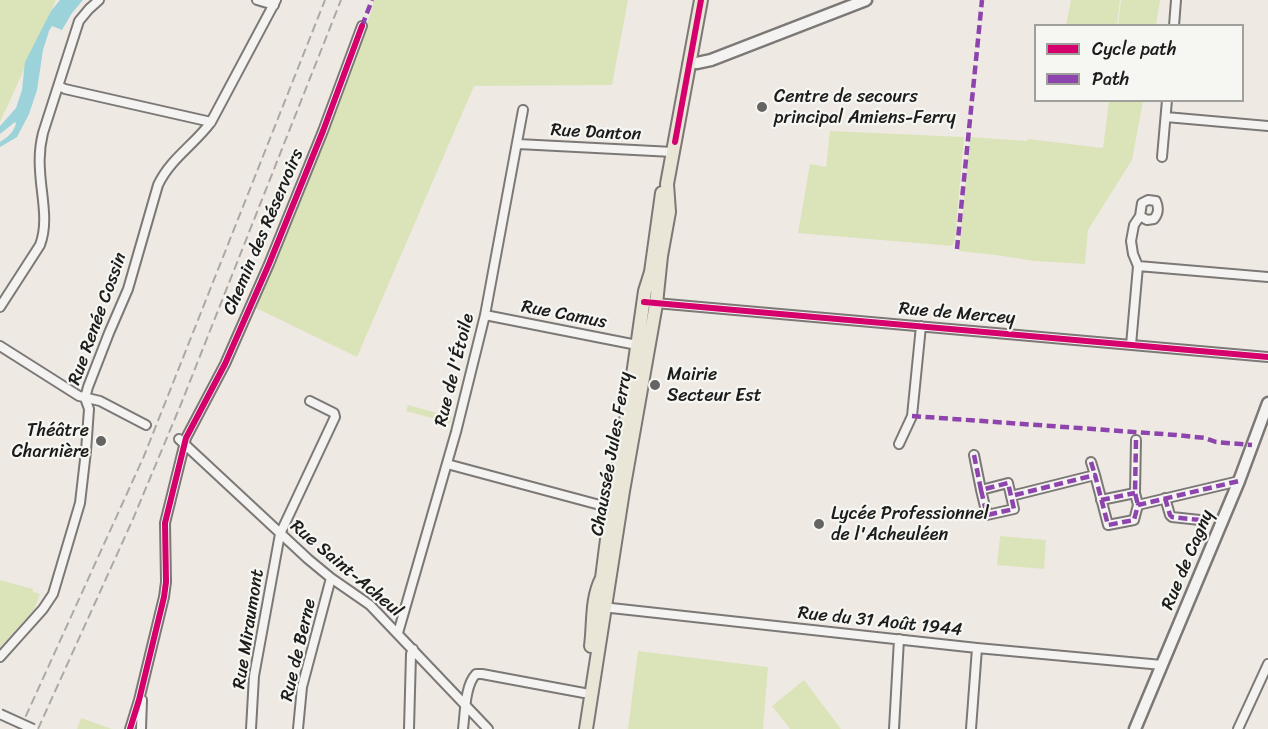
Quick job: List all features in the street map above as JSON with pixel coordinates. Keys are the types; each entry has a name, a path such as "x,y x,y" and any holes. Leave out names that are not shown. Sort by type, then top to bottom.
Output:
{"main road":[{"name":"Chaussée Jules Ferry","path":"600,607 598,585 602,578 637,345 661,256 669,212 667,184 701,0"},
{"path":"689,63 711,60 866,0"},
{"name":"Chaussée Jules Ferry","path":"586,729 600,607 637,407 650,303"},
{"name":"Rue de Cagny","path":"1136,729 1239,480 1268,403"},
{"path":"578,729 593,634 600,607"}],"street":[{"path":"0,307 43,236 40,147 43,133 80,21 99,0"},
{"path":"257,0 275,2"},
{"path":"1174,24 1176,0"},
{"name":"Rue Renée Cossin","path":"86,398 109,333 129,290 162,175 211,122 275,2"},
{"name":"Chemin des Réservoirs","path":"139,700 164,597 165,523 186,438 225,364 269,264 362,26"},
{"path":"58,86 211,122"},
{"path":"1162,157 1167,102"},
{"name":"Rue de l'Étoile","path":"398,633 447,464 484,315 523,110"},
{"path":"1166,117 1268,126"},
{"name":"Rue Danton","path":"518,144 673,152"},
{"path":"1131,345 1138,266 1131,241 1134,225 1140,216"},
{"path":"1138,266 1268,277"},
{"name":"Rue de Mercey","path":"650,303 1268,357"},
{"name":"Rue Camus","path":"484,315 637,345"},
{"path":"899,444 912,416 921,326"},
{"path":"0,346 79,396 100,401 146,425"},
{"path":"0,657 43,609 53,594 80,503 89,409 86,398"},
{"name":"Rue Miraumont","path":"251,729 254,676 280,534 335,417 334,413 310,401"},
{"name":"Rue Saint-Acheul","path":"178,438 308,559 370,605 488,729"},
{"path":"1091,462 1108,525 1134,520 1138,505 1135,493 1136,440"},
{"path":"974,455 981,490 987,515 1014,509 1008,483 981,490"},
{"path":"447,464 611,508"},
{"path":"1011,496 1095,475"},
{"path":"1138,505 1239,480"},
{"path":"1101,501 1135,493"},
{"path":"1165,498 1172,517 1200,520"},
{"name":"Rue de Berne","path":"298,729 302,687 331,578"},
{"name":"Rue du 31 Août 1944","path":"600,607 977,648 1162,665"},
{"path":"894,729 900,639"},
{"path":"971,729 977,648"},
{"path":"409,729 413,649"},
{"path":"1239,729 1268,664"},
{"path":"463,729 471,680 476,674 584,693"},
{"path":"130,729 139,700 142,700 141,729"},
{"path":"0,714 33,729"}],"green space":[{"path":"0,0 56,0 0,122"},
{"path":"374,0 628,0 612,85 474,86 357,357 256,308"},
{"path":"1071,0 1120,0 1117,24 1066,24"},
{"path":"1121,0 1160,0 1156,24 1118,24"},
{"path":"1109,102 1143,102 1132,160 1088,230 1085,264 1034,261 959,251 970,137 1027,141 1028,139 1103,148"},
{"path":"830,131 964,137 955,240 952,246 798,233 810,164 826,167"},
{"path":"408,405 452,417 450,423 406,411"},
{"path":"1000,536 1046,540 1044,569 997,565"},
{"path":"0,580 33,589 33,592 40,594 34,610 0,647"},
{"path":"638,651 768,667 763,729 628,729"},
{"path":"804,680 841,729 790,729 772,706"},
{"path":"81,718 112,729 77,729"}],"water":[{"path":"60,0 83,0 62,30 52,26 49,31 43,50 37,90 29,114 17,137 0,147 0,142 10,134 16,123 0,134 0,126 16,108 22,90 25,62 51,11"}],"railway":[{"path":"20,729 144,456 325,0"},
{"path":"38,729 133,519 181,404 341,0"}],"marked path":[{"path":"362,26 372,0"},
{"path":"957,249 982,0"},
{"path":"912,416 1176,435 1252,445"},
{"path":"1136,440 1135,493 1138,505"},
{"path":"974,455 981,490 1008,483 1011,496 1095,475 1108,525 1134,520 1138,505 1239,481"},
{"path":"1091,462 1095,475"},
{"path":"981,490 987,515 1014,509 1011,496"},
{"path":"1101,500 1135,493"},
{"path":"1165,498 1172,517 1200,520"}],"cycle path":[{"path":"675,142 701,0"},
{"path":"130,729 164,597 165,523 186,438 225,364 269,264 323,131 362,26"},
{"path":"644,302 1268,357"}],"place":[{"name":"Centre de secours principal Amiens-Ferry","path":"762,107"},
{"name":"Mairie Secteur Est","path":"655,385"},
{"name":"Théâtre Charnière","path":"101,441"},
{"name":"Lycée Professionnel de l'Acheuléen","path":"819,524"}]}
